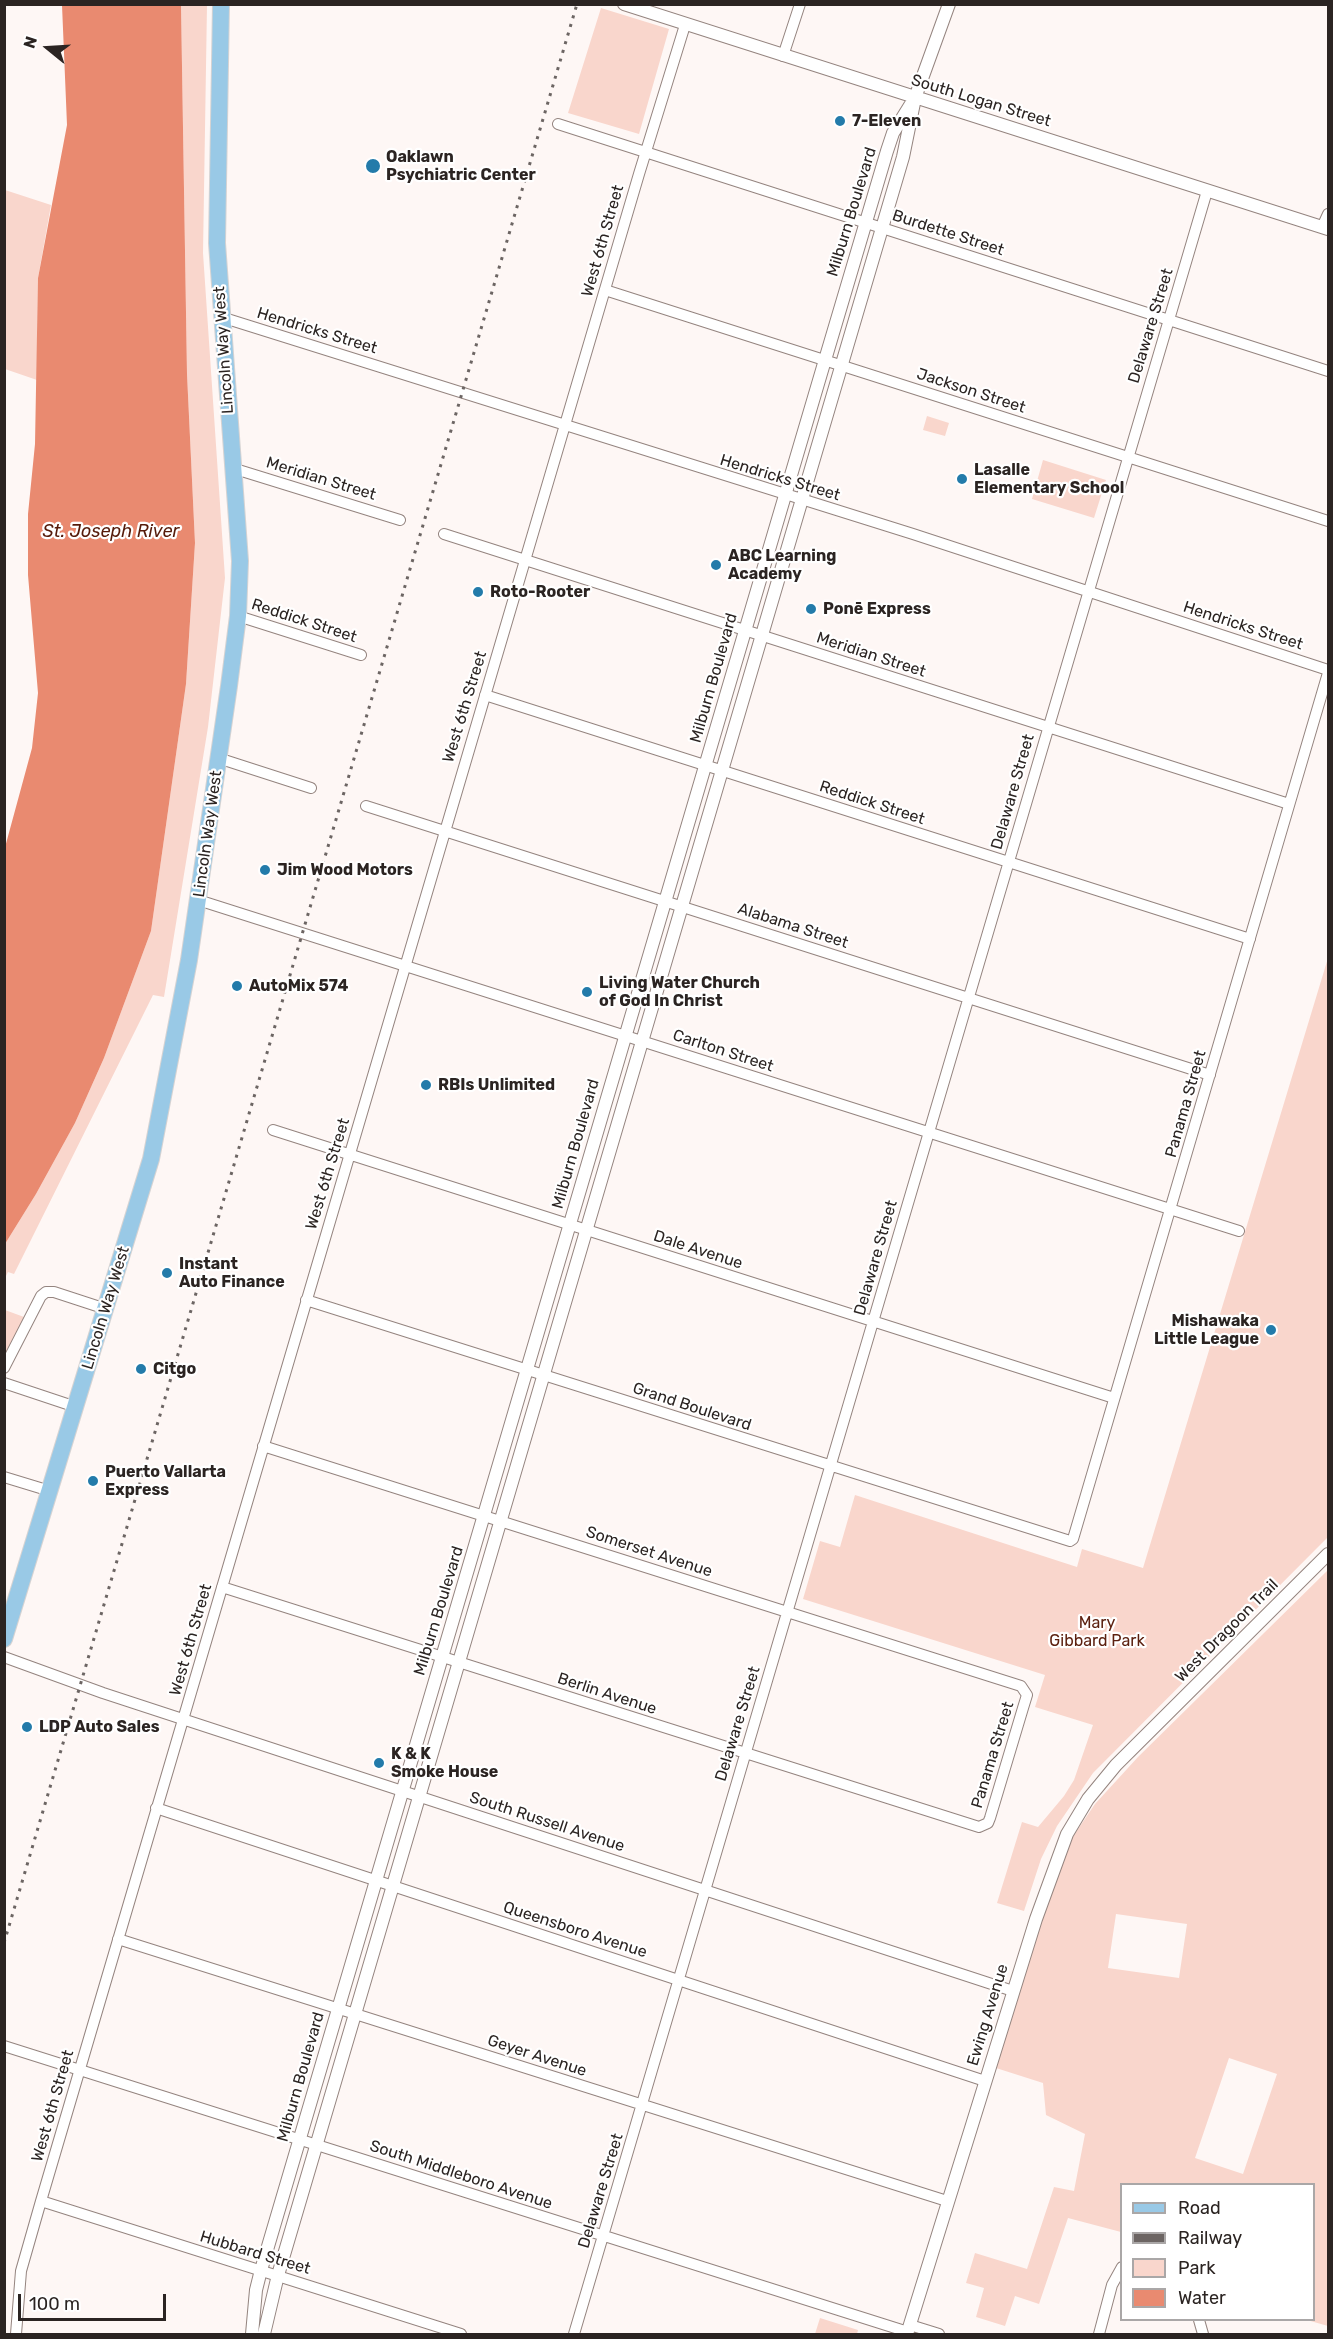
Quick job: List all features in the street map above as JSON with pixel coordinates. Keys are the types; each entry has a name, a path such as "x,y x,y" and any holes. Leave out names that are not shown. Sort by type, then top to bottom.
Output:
{"main road":[{"name":"Lincoln Way West","path":"4,1639 143,1187 160,1118 198,900 238,616 240,561 221,317 216,212 221,4"}],"street":[{"name":"South Logan Street","path":"624,4 648,8 685,24 783,56 1325,228"},
{"path":"783,56 800,4"},
{"path":"915,98 949,4"},
{"name":"West 6th Street","path":"16,2334 21,2271 40,2201 444,830 685,24"},
{"name":"Milburn Boulevard","path":"252,2334 256,2290 261,2270 825,360 893,133 915,98"},
{"name":"Milburn Boulevard","path":"264,2334 278,2275 903,157 915,98"},
{"name":"Burdette Street","path":"558,124 1329,371"},
{"name":"Delaware Street","path":"574,2334 1207,191"},
{"path":"1325,228 1329,214"},
{"name":"Jackson Street","path":"604,290 1329,521"},
{"name":"Hendricks Street","path":"221,317 802,500 1329,671"},
{"name":"Meridian Street","path":"232,468 400,520"},
{"name":"Meridian Street","path":"444,534 1289,804"},
{"name":"Reddick Street","path":"238,616 361,655"},
{"name":"Panama Street","path":"1070,1541 1329,671"},
{"name":"Reddick Street","path":"485,695 1250,939"},
{"path":"218,758 311,788"},
{"name":"Alabama Street","path":"366,806 1210,1075"},
{"name":"Carlton Street","path":"198,900 1239,1231"},
{"name":"Dale Avenue","path":"273,1130 1114,1398"},
{"path":"4,1368 43,1293 54,1292 106,1309"},
{"name":"Grand Boulevard","path":"306,1300 1070,1541"},
{"path":"4,1383 76,1407"},
{"name":"Somerset Avenue","path":"263,1446 1021,1686 1025,1690"},
{"path":"4,1477 50,1491"},
{"name":"West Dragoon Trail","path":"1149,1731 1329,1554"},
{"name":"Berlin Avenue","path":"222,1587 973,1826 984,1826"},
{"name":"South Russell Avenue","path":"4,1657 32,1669 183,1719 1013,1991"},
{"name":"Panama Street","path":"984,1826 990,1818 997,1795 1025,1701 1025,1690"},
{"name":"Ewing Avenue","path":"908,2331 1050,1873 1067,1834 1100,1784 1149,1731"},
{"name":"Queensboro Avenue","path":"156,1808 985,2081"},
{"name":"Geyer Avenue","path":"118,1939 947,2201"},
{"name":"South Middleboro Avenue","path":"4,2046 908,2331 939,2334"},
{"name":"Hubbard Street","path":"40,2201 461,2334"},
{"path":"1099,2334 1112,2285 1120,2271"}],"green space":[{"path":"181,5 207,5 203,253 225,578 208,727 164,997 153,995 14,1274 8,1272 5,1278 5,1244 75,1123 104,1058 151,931 186,684 195,543 187,374"},
{"path":"601,8 669,29 639,134 568,113"},
{"path":"5,190 51,205 38,278 37,380 5,369"},
{"path":"927,416 949,423 945,436 923,430"},
{"path":"1043,460 1106,480 1094,518 1032,499"},
{"name":"Mary Gibbard Park","path":"1328,958 1328,1537 1093,1773 1057,1826 1041,1859 1024,1911 997,1903 1022,1822 1038,1827 1064,1796 1074,1780 1093,1725 1035,1707 1045,1675 803,1599 820,1541 840,1547 855,1495 1077,1567 1082,1549 1143,1568"},
{"path":"5,1310 24,1317 5,1357"},
{"path":"1328,1570 1328,2326 1310,2321 1315,2321 1315,2183 1120,2183 1120,2232 1068,2218 1039,2304 1015,2296 1005,2326 976,2317 984,2288 966,2283 975,2253 1027,2269 1054,2187 1074,2191 1085,2134 1046,2115 1043,2083 996,2068 1057,1871 1070,1841 1095,1804 1138,1757","holes":["1116,1914 1187,1924 1179,1978 1108,1968","1229,2058 1277,2074 1243,2174 1195,2158"]},
{"path":"820,2318 858,2330 857,2334 815,2334"}],"water":[{"name":"St. Joseph River","path":"62,5 181,5 187,374 195,543 186,684 151,931 104,1058 75,1123 5,1244 4,851 32,748 38,693 28,575 28,514 35,444 38,278 67,125"}],"railway":[{"path":"4,1943 577,4"}],"place":[{"name":"7-Eleven","path":"840,121"},
{"name":"Oaklawn Psychiatric Center","path":"373,166"},
{"name":"Lasalle Elementary School","path":"962,479"},
{"name":"ABC Learning Academy","path":"716,565"},
{"name":"Roto-Rooter","path":"478,592"},
{"name":"Ponē Express","path":"811,609"},
{"name":"Jim Wood Motors","path":"265,870"},
{"name":"AutoMix 574","path":"237,986"},
{"name":"Living Water Church of God In Christ","path":"587,992"},
{"name":"RBIs Unlimited","path":"426,1085"},
{"name":"Instant Auto Finance","path":"167,1273"},
{"name":"Mishawaka Little League","path":"1271,1330"},
{"name":"Citgo","path":"141,1369"},
{"name":"Puerto Vallarta Express","path":"93,1481"},
{"name":"LDP Auto Sales","path":"27,1727"},
{"name":"K & K Smoke House","path":"379,1763"}]}
